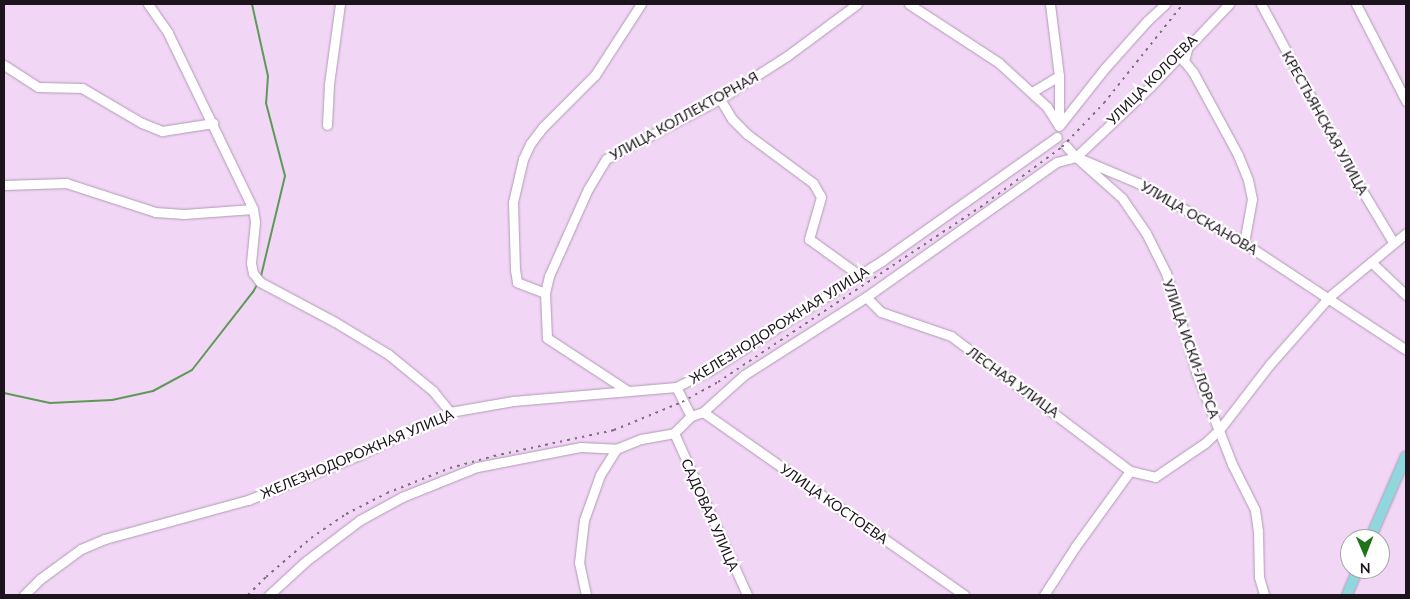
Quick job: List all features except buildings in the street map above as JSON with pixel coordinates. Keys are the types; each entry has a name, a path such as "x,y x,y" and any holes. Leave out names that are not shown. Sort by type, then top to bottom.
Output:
{"main road":[{"path":"1374,529 1406,456"},
{"path":"1347,595 1354,579"}],"street":[{"path":"148,4 168,33 253,208 256,222 251,263 253,274 260,282 388,354 433,392 450,412"},
{"path":"327,125 329,84 340,4"},
{"path":"545,293 518,282 515,270 513,202 523,159 530,144 543,127 596,75 641,4"},
{"name":"УЛИЦА КОЛЛЕКТОРНАЯ","path":"628,390 547,338 545,293 549,276 588,189 606,159 720,98 787,56 857,4"},
{"path":"910,4 999,63 1047,107 1059,126"},
{"path":"1050,4 1058,76 1059,126 1062,142"},
{"path":"1059,126 1111,62 1147,21 1165,4"},
{"name":"УЛИЦА КОЛОЕВА","path":"1076,157 1150,87 1229,4"},
{"name":"КРЕСТЬЯНСКАЯ УЛИЦА","path":"1261,4 1354,177 1393,242"},
{"path":"1356,4 1406,101"},
{"path":"1189,44 1184,61 1193,72 1238,154 1248,180 1252,199 1244,243"},
{"path":"4,65 38,87 82,88 142,123 162,131 213,123"},
{"path":"1032,92 1058,76"},
{"path":"720,98 732,120 746,134 813,183 821,197 809,238 860,275"},
{"path":"1060,107 1065,111 1071,111"},
{"name":"УЛИЦА ОСКАНОВА","path":"1062,142 1076,157 1138,182 1244,243 1329,297 1406,350"},
{"name":"ЖЕЛЕЗНОДОРОЖНАЯ УЛИЦА","path":"24,595 40,579 81,549 106,539 248,500 357,456 450,412 513,401 676,387 709,371 860,275 1062,142"},
{"path":"269,595 306,562 360,520 402,497 477,467 581,447 616,449 641,439 674,434 691,416 703,412 744,375 866,297 1057,162 1076,157"},
{"name":"УЛИЦА ИСКИ-ЛОРСА","path":"1076,157 1122,198 1146,233 1166,273 1196,372 1232,464 1255,510 1258,531 1259,577 1264,595"},
{"path":"4,185 66,183 155,212 184,214 253,208"},
{"path":"1219,430 1270,364 1329,297 1406,233"},
{"path":"1371,262 1406,295"},
{"name":"ЛЕСНАЯ УЛИЦА","path":"866,297 881,312 951,336 1130,471 1155,477 1198,448 1219,430"},
{"path":"676,387 691,416"},
{"name":"УЛИЦА КОСТОЕВА","path":"703,412 964,595"},
{"name":"САДОВАЯ УЛИЦА","path":"674,434 747,595"},
{"path":"586,595 579,563 584,520 600,475 616,449"},
{"path":"1044,595 1130,471"}],"waterway":[{"path":"252,4 268,76 266,103 285,176 261,276"},
{"path":"4,393 50,403 112,400 153,391 192,370 258,283"}],"railway":[{"path":"248,595 311,538 346,514 387,493 450,468 494,456 614,430 682,402 718,382 986,203 1062,147 1104,103 1183,4"}]}
